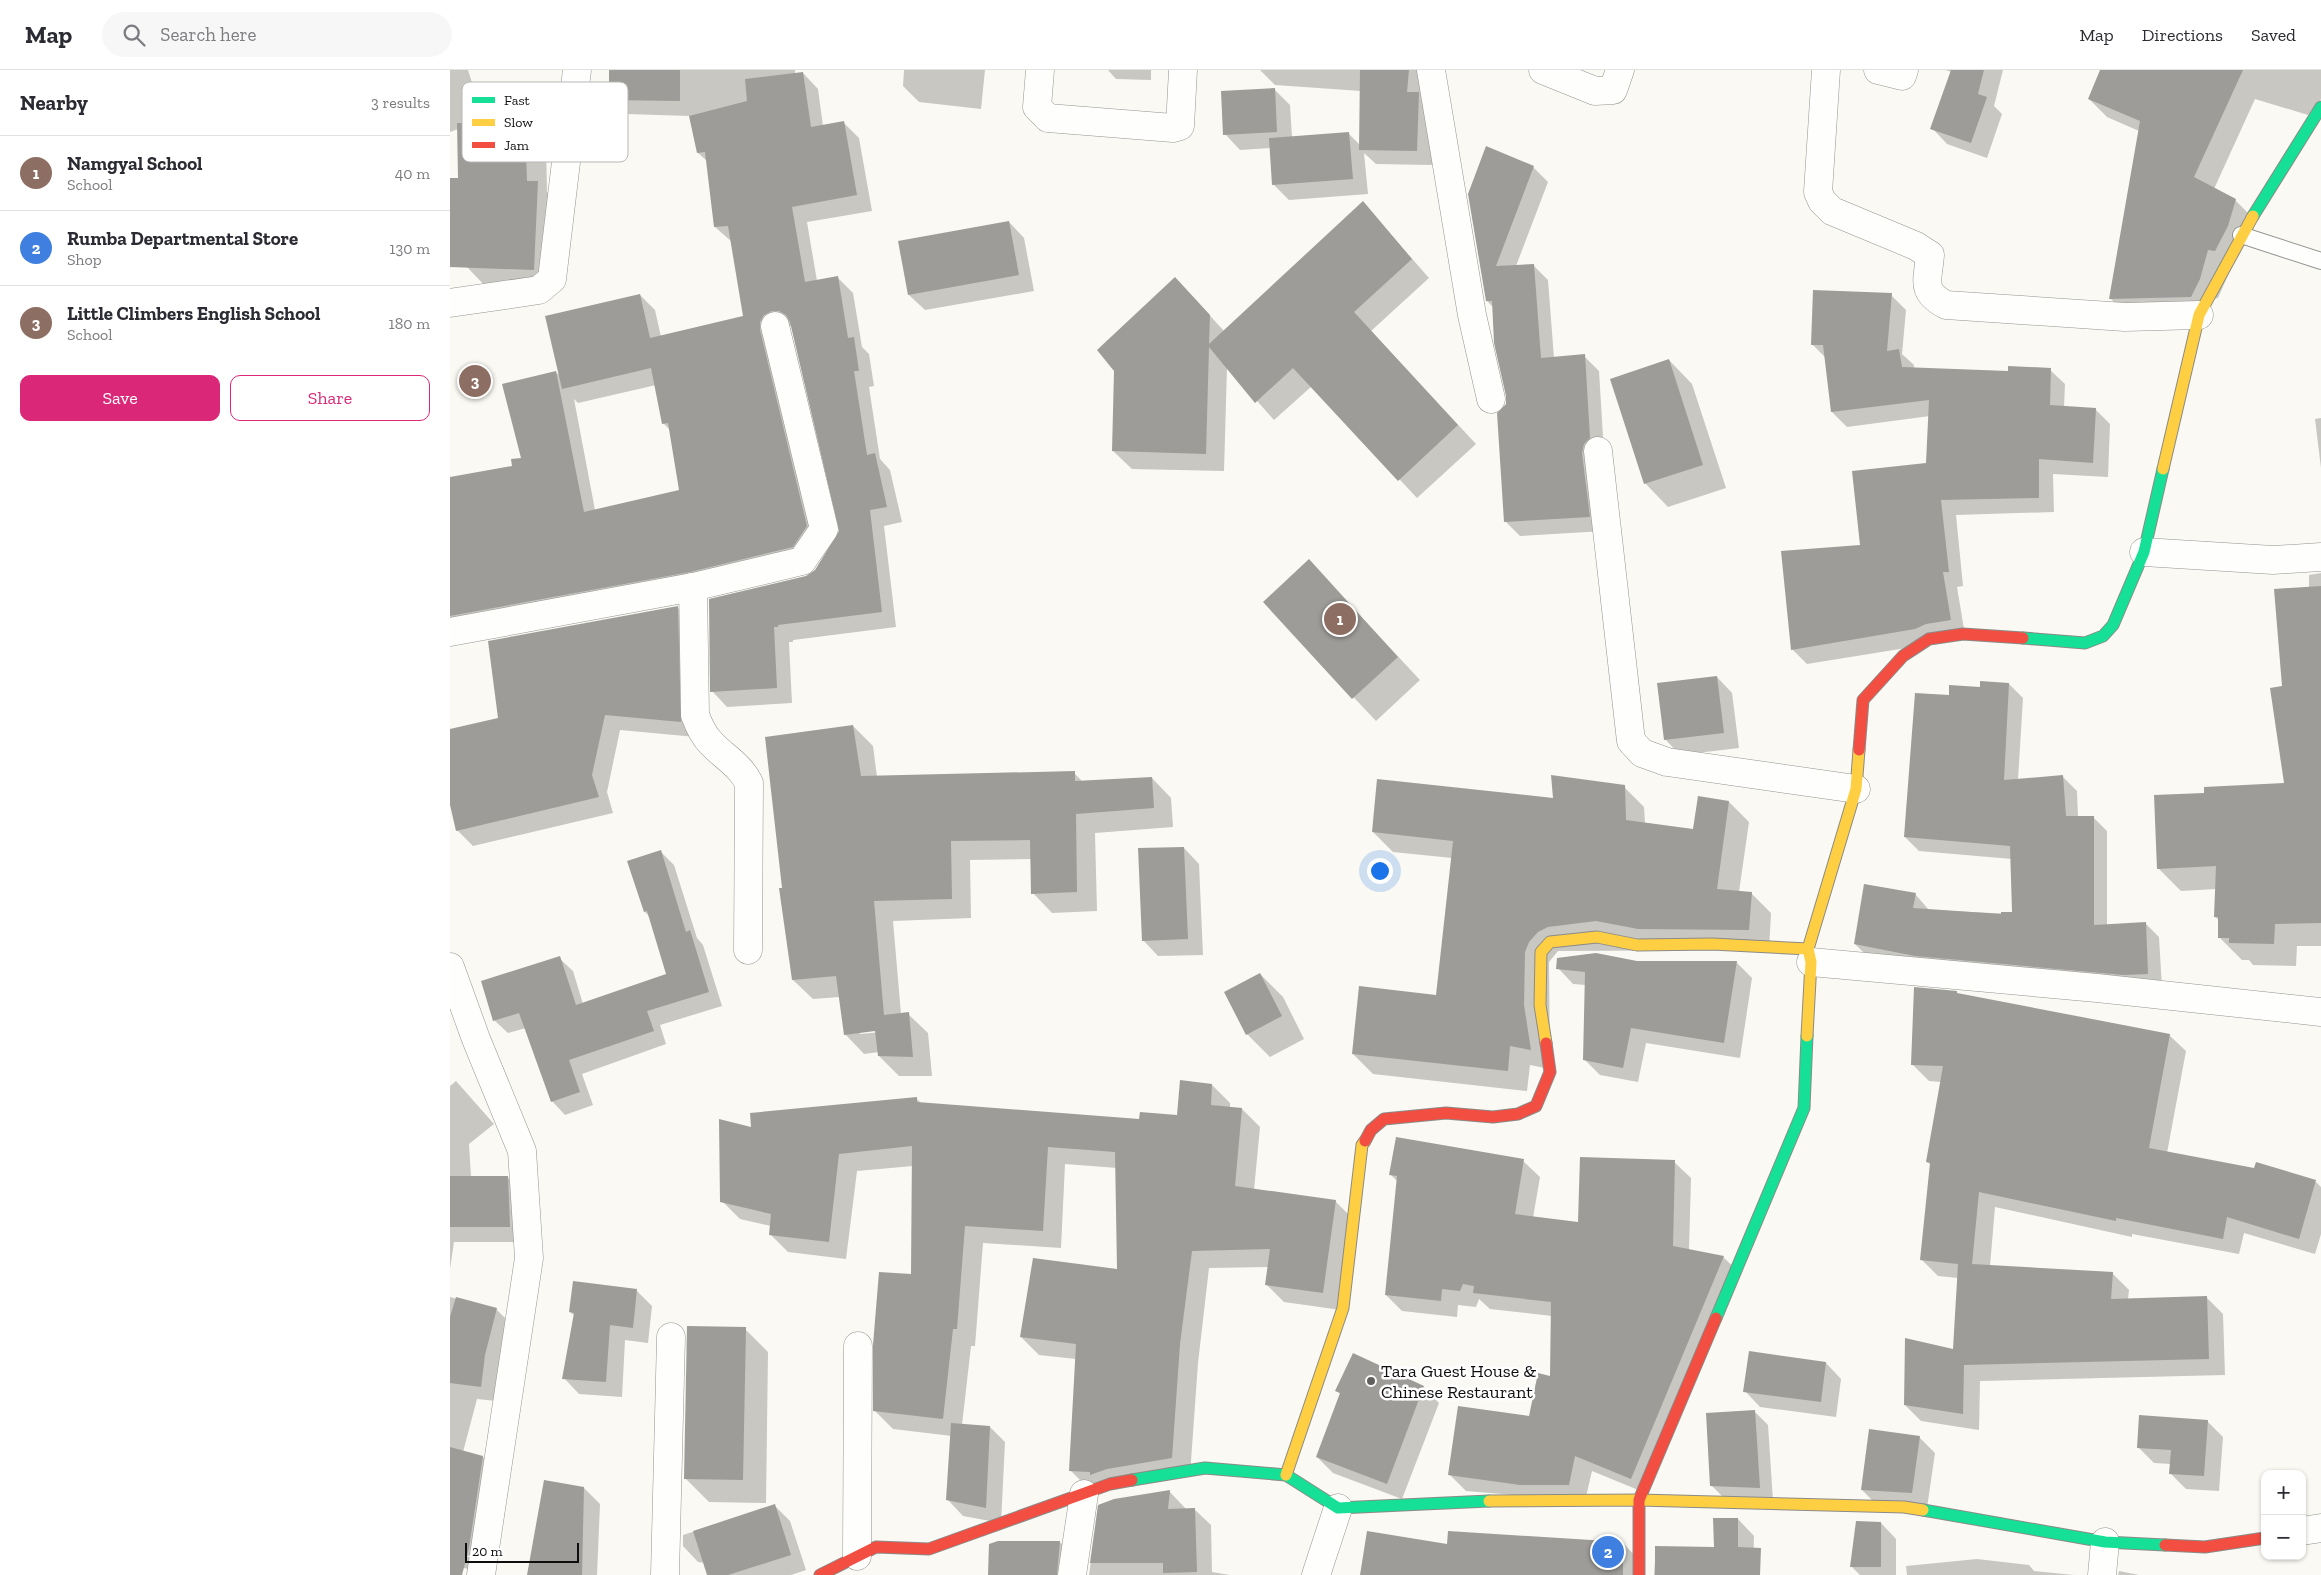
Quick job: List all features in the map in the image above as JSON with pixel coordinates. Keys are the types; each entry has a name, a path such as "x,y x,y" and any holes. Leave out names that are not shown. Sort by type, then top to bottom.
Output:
{"street":[{"path":"1040,70 1037,107 1048,118 1172,128 1180,126 1183,70"},
{"path":"1431,70 1472,314 1491,400"},
{"path":"1543,70 1595,91 1613,90 1620,70"},
{"path":"1826,70 1818,192 1822,201 1832,211 1916,246 1930,255 1928,289 1932,298 1946,305 2125,317 2200,316"},
{"path":"1878,70 1902,76 1904,70"},
{"path":"1639,1575 1639,1500 1804,1108 1810,956 1856,789 1863,700 1903,656 1929,639 1963,634 2085,643 2103,636 2113,624 2144,552 2200,316 2241,235 2321,107"},
{"path":"450,303 540,290 552,279 566,162"},
{"path":"450,632 693,587 802,561 824,529 775,326"},
{"path":"1598,451 1631,741 1642,753 1667,762 1856,789"},
{"path":"2144,552 2273,560 2321,557"},
{"path":"693,587 695,715 702,731 711,743 744,772 749,783 748,950"},
{"path":"1286,1475 1344,1308 1362,1144 1371,1130 1384,1118 1446,1113 1493,1117 1518,1114 1536,1106 1550,1072 1540,1005 1541,952 1550,942 1596,937 1637,945 1712,944 2321,1012"},
{"path":"450,967 476,1040 522,1151 529,1258 481,1575"},
{"path":"665,1575 671,1337"},
{"path":"857,1556 858,1346"},
{"path":"820,1575 876,1547 929,1548 1110,1484 1206,1468 1286,1475 1338,1508 1490,1501 1639,1500 1904,1506 2105,1542 2205,1547 2261,1539"},
{"path":"1072,1575 1084,1494"},
{"path":"1316,1575 1338,1508"},
{"path":"2306,1530 2321,1528"},
{"path":"2102,1575 2105,1542"}],"lane":[{"path":"2241,235 2321,261"}],"building":[{"path":"609,70 680,70 680,101 628,100 628,82 609,82"},
{"path":"1360,70 1409,70 1407,92 1419,92 1417,151 1359,150"},
{"path":"1951,70 1984,70 1978,94 1987,97 1971,143 1930,129"},
{"path":"2100,70 2243,70 2194,177 2236,199 2228,226 2215,251 2208,250 2200,279 2191,297 2109,299 2140,121 2088,99"},
{"path":"803,72 811,127 844,121 857,195 792,207 805,282 838,276 848,338 854,337 859,371 854,371 867,455 875,453 887,507 870,510 882,612 778,625 778,627 774,627 777,688 710,692 709,599 806,576 815,570 839,531 790,322 786,315 779,311 772,311 764,315 760,322 760,330 807,526 793,547 690,572 450,616 450,477 512,466 511,459 521,458 502,384 556,371 584,512 679,490 668,423 662,424 651,368 562,389 545,316 640,294 650,338 743,316 728,226 714,227 705,152 697,153 689,116 747,101 745,79"},
{"path":"1275,88 1277,132 1223,135 1221,91"},
{"path":"457,123 462,123 462,162 526,162 527,181 538,181 534,270 450,267 450,178 458,178"},
{"path":"1349,132 1353,179 1272,185 1269,138"},
{"path":"1486,146 1534,166 1496,266 1534,264 1541,358 1585,354 1590,438 1584,444 1582,453 1590,517 1504,522 1497,413 1506,404 1506,396 1494,343 1492,301 1486,301 1468,194"},
{"path":"1363,201 1412,259 1354,312 1458,425 1398,481 1293,368 1255,403 1209,347 1206,454 1112,451 1114,371 1097,350 1175,277 1210,315 1209,344"},
{"path":"1009,221 1019,275 908,295 898,241"},
{"path":"1813,290 1892,293 1887,351 1899,349 1902,367 2008,371 2008,366 2051,368 2050,405 2096,408 2093,463 2039,459 2039,498 1941,500 1949,572 1943,572 1951,620 1926,624 1915,629 1791,650 1781,551 1860,545 1852,471 1926,463 1929,400 1831,412 1823,345 1811,345"},
{"path":"1669,359 1703,465 1644,484 1610,379"},
{"path":"1309,559 1398,657 1352,699 1263,602"},
{"path":"2321,586 2321,923 2275,924 2274,944 2229,943 2229,938 2218,938 2218,917 2214,917 2216,866 2157,869 2154,795 2204,793 2204,787 2284,783 2270,688 2282,686 2274,589"},
{"path":"678,606 681,722 605,715 592,775 599,797 456,831 450,805 450,729 498,718 488,641"},
{"path":"1717,676 1724,733 1664,740 1657,683"},
{"path":"1980,681 2009,683 2004,780 2063,775 2066,816 2094,816 2094,925 2146,922 2148,974 2124,975 1915,956 1854,944 1864,884 1916,893 1913,908 2001,914 2001,912 2012,912 2010,846 1904,837 1915,693 1949,695 1949,685 1980,687"},
{"path":"853,725 861,776 1075,771 1075,781 1152,777 1154,808 1076,814 1077,892 1031,894 1030,840 951,841 952,899 874,901 884,1015 909,1012 913,1057 878,1056 875,1031 844,1035 836,976 792,980 779,888 782,888 765,737"},
{"path":"1551,775 1625,785 1626,820 1693,829 1698,796 1729,801 1717,889 1752,892 1749,930 1638,929 1596,921 1548,927 1538,932 1529,942 1525,952 1524,1005 1531,1050 1510,1046 1508,1071 1352,1054 1359,986 1436,995 1453,841 1372,832 1377,779 1553,798"},
{"path":"1184,847 1188,939 1142,941 1138,848"},
{"path":"661,850 686,932 690,930 709,992 647,1011 654,1031 569,1060 580,1092 551,1102 519,1013 493,1021 481,981 560,956 576,1005 666,974 647,911 644,912 627,861"},
{"path":"1596,953 1637,961 1737,961 1724,1043 1631,1028 1623,1068 1583,1060 1585,972 1556,969 1557,958"},
{"path":"1260,973 1282,1016 1246,1035 1224,992"},
{"path":"1914,987 1957,991 1957,993 2170,1034 2149,1148 2254,1168 2256,1162 2316,1180 2299,1239 2227,1217 2223,1239 2116,1218 2116,1221 1979,1192 1972,1264 2113,1272 2111,1299 2207,1296 2209,1359 1964,1365 1963,1414 1904,1405 1905,1338 1953,1349 1958,1264 1920,1260 1930,1163 1926,1162 1943,1066 1911,1065"},
{"path":"1180,1080 1212,1084 1211,1105 1242,1108 1235,1186 1336,1200 1323,1293 1265,1285 1270,1249 1192,1251 1180,1344 1172,1458 1107,1469 1090,1475 1090,1472 1069,1471 1076,1344 1020,1337 1033,1258 1117,1269 1115,1152 1048,1147 1043,1231 965,1226 957,1329 953,1329 943,1419 873,1411 873,1345 879,1272 911,1274 912,1146 839,1154 829,1242 769,1235 771,1214 720,1202 719,1119 751,1127 750,1113 917,1097 917,1102 1139,1119 1140,1112 1177,1115"},
{"path":"1396,1137 1524,1159 1515,1214 1578,1222 1580,1157 1675,1160 1673,1246 1724,1256 1631,1479 1575,1456 1569,1485 1520,1485 1448,1475 1458,1406 1529,1416 1538,1373 1550,1376 1551,1302 1473,1293 1474,1286 1463,1284 1460,1291 1442,1289 1441,1301 1385,1295 1397,1176 1389,1175"},
{"path":"450,1176 508,1176 510,1227 450,1227"},
{"path":"573,1281 637,1289 633,1328 610,1325 606,1382 562,1379 574,1313 569,1312"},
{"path":"456,1297 497,1308 485,1355 481,1387 450,1383 450,1317"},
{"path":"687,1326 746,1327 743,1480 684,1479"},
{"path":"1749,1351 1826,1362 1821,1402 1743,1392"},
{"path":"1353,1353 1424,1386 1387,1484 1316,1457 1340,1393 1335,1391"},
{"path":"1755,1410 1760,1488 1710,1486 1706,1413"},
{"path":"2139,1415 2208,1420 2204,1476 2169,1474 2171,1450 2137,1448"},
{"path":"951,1423 990,1426 986,1508 946,1500"},
{"path":"1869,1429 1920,1436 1912,1493 1861,1490"},
{"path":"450,1447 483,1456 469,1548 462,1575 450,1575"},
{"path":"544,1480 584,1487 582,1575 527,1575"},
{"path":"1170,1490 1168,1509 1195,1508 1197,1572 1163,1573 1163,1563 1090,1563 1098,1505 1114,1499"},
{"path":"775,1504 791,1555 728,1575 707,1575 693,1531"},
{"path":"1713,1518 1738,1518 1738,1547 1761,1548 1760,1575 1655,1575 1655,1546 1714,1547"},
{"path":"1856,1521 1881,1522 1881,1567 1850,1567"},
{"path":"1367,1531 1447,1544 1448,1531 1623,1542 1623,1575 1360,1575"},
{"path":"998,1541 1060,1541 1057,1575 988,1575 989,1544"}],"traffic: fast":[{"path":"2253,216 2321,107"},
{"path":"2023,638 2085,643 2103,636 2113,625 2144,552 2163,469"},
{"path":"1716,1318 1804,1108 1807,1036"},
{"path":"1132,1480 1205,1468 1286,1475 1338,1508 1489,1501"},
{"path":"1923,1510 2105,1542 2165,1545"}],"traffic: slow":[{"path":"2163,469 2199,315 2253,216"},
{"path":"1807,1036 1811,962 1808,949 1856,789 1859,750"},
{"path":"1546,1043 1540,1005 1541,952 1550,942 1597,937 1637,945 1712,944 1808,949"},
{"path":"1286,1475 1343,1308 1362,1145 1365,1141"},
{"path":"1489,1501 1639,1500 1904,1507 1923,1510"}],"traffic: jam":[{"path":"1859,750 1863,700 1903,656 1929,639 1963,634 2023,638"},
{"path":"1365,1141 1371,1130 1384,1119 1446,1113 1493,1117 1518,1114 1536,1106 1550,1072 1546,1043"},
{"path":"1639,1575 1639,1500 1716,1318"},
{"path":"820,1575 876,1547 929,1549 1110,1484 1132,1480"},
{"path":"2165,1545 2205,1547 2261,1539"}],"place":[{"name":"Little Climbers English School","path":"475,381"},
{"name":"Namgyal School","path":"1340,619"},
{"name":"Tara Guest House & Chinese Restaurant","path":"1371,1381"},
{"name":"Rumba Departmental Store","path":"1608,1552"}]}
